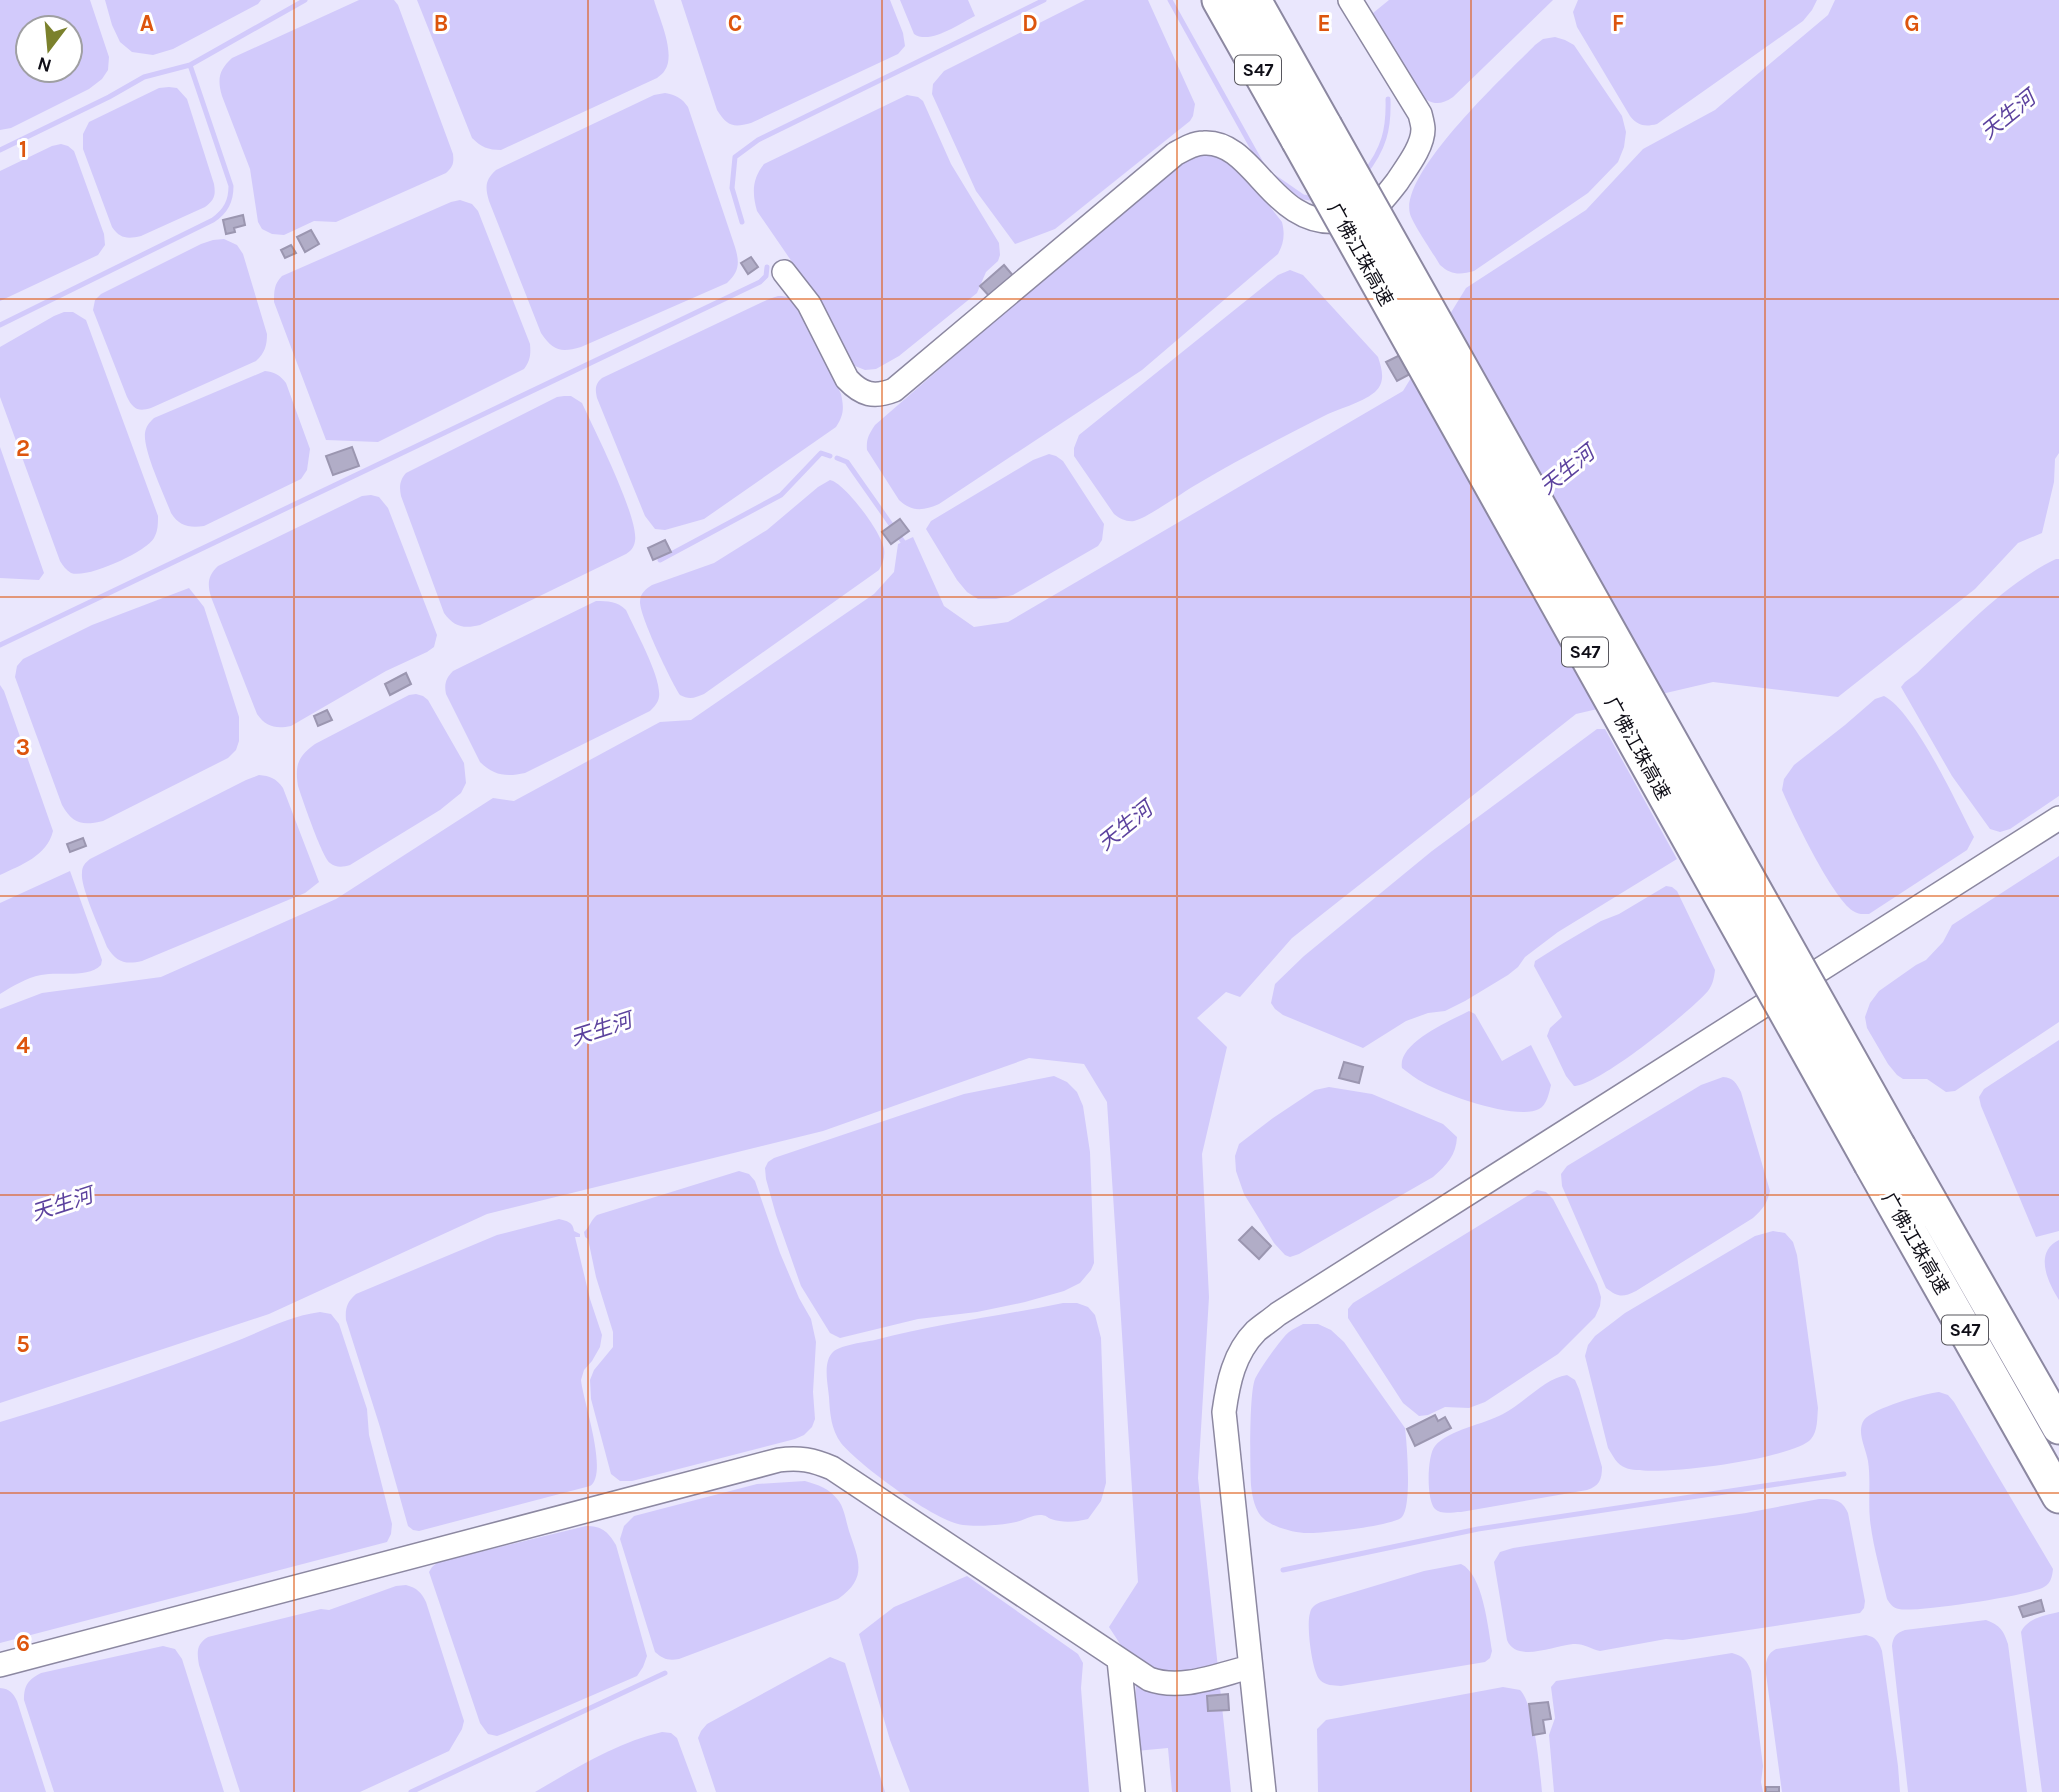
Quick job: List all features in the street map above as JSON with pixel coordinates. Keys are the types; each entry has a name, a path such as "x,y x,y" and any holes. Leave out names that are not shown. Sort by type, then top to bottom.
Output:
{"highway":[{"name":"广佛江珠高速","path":"1219,0 1311,133 2059,1427"},
{"name":"广佛江珠高速","path":"1254,0 1311,133 1871,1164 2059,1496"}],"street":[{"path":"784,272 809,304 847,379 867,394 882,395 894,390 1175,154 1189,147 1205,142 1236,153 1290,208 1310,218 1332,222 1358,219 1379,204 1390,191 1419,144 1423,130 1420,114 1358,3"},
{"path":"1264,1792 1224,1412 1228,1383 1238,1356 1255,1332 1278,1314 2059,818"},
{"path":"0,1665 752,1467 792,1458 806,1458 832,1468 1149,1679 1161,1684 1175,1685 1251,1667"},
{"path":"1119,1660 1133,1792"}],"water":[{"path":"0,0 90,0 109,57 108,70 102,79 89,89 11,128 0,130"},
{"path":"105,0 261,0 173,49 153,55 132,52 120,42"},
{"path":"359,0 394,0 398,5 453,154 452,165 446,173 336,222 314,221 284,235 272,234 262,229 258,222 250,169 220,90 222,71 232,58"},
{"path":"417,0 654,0 668,45 668,63 657,78 501,150 488,149 472,138"},
{"path":"681,0 890,0 903,33 905,46 898,54 751,123 735,125 727,122 717,110"},
{"path":"900,0 968,0 975,16 944,32 921,37 914,34"},
{"path":"1085,0 1148,0 1195,104 1193,116 1055,229 1015,244 976,191 932,94 933,84 944,71"},
{"path":"1389,0 1553,0 1453,97 1436,103 1419,94 1373,13"},
{"path":"1578,0 1817,0 1803,21 1657,124 1645,125 1639,124 1630,116 1577,27 1573,12"},
{"name":"天生河","path":"1835,0 2059,0 2059,453 2055,459 2054,482 2042,533 2018,543 1975,589 1838,697 1713,682 1576,714 1292,938 1240,997 1226,992 1197,1018 1227,1047 1202,1154 1209,1297 1198,1478 1231,1792 1172,1792 1168,1748 1136,1751 1134,1717 1137,1670 1109,1627 1138,1582 1107,1102 1084,1064 1029,1058 823,1131 487,1214 269,1314 0,1403 0,1009 42,993 161,977 336,899 493,798 514,801 660,722 691,720 874,594 894,572 898,544 913,537 944,606 974,627 1008,622 1403,391 1466,288 1586,210 1643,149 1715,110 1828,15"},
{"path":"1555,37 1574,45 1622,116 1626,132 1618,162 1588,193 1474,271 1448,271 1440,265 1410,214 1411,196 1421,174 1458,125 1502,78 1535,45 1543,39"},
{"path":"159,88 177,88 187,99 214,184 214,197 205,207 141,236 125,237 112,227 83,149 83,134 89,122"},
{"path":"665,93 678,97 688,107 735,247 738,258 736,271 727,283 581,347 558,349 541,333 489,201 488,181 496,170 654,95"},
{"path":"907,95 923,101 951,164 999,243 1000,255 998,261 986,272 977,293 899,356 876,369 865,370 855,366 848,358 823,307 757,211 754,186 764,164"},
{"path":"61,144 74,151 104,234 105,245 98,255 0,301 0,171"},
{"path":"1213,153 1237,165 1282,222 1282,246 1278,254 1142,370 939,504 918,509 908,507 899,500 867,450 868,437 875,425 1180,160 1197,154"},
{"path":"460,200 472,204 478,211 530,344 528,363 524,369 378,442 326,440 274,302 277,282 282,276"},
{"path":"224,239 237,245 243,254 267,334 263,352 256,361 151,408 136,408 127,397 93,310 95,300 101,294 201,244"},
{"path":"1290,270 1303,275 1378,357 1381,384 1363,400 1322,417 1229,466 1140,519 1129,521 1116,516 1074,456 1079,435 1278,275"},
{"path":"778,296 790,298 799,305 841,394 843,411 839,423 704,519 665,530 655,529 645,516 597,398 597,385 602,378"},
{"path":"64,312 73,312 86,320 158,516 156,533 149,544 116,563 79,574 69,572 60,561 0,397 0,347"},
{"path":"265,371 277,374 286,383 310,449 307,470 301,479 204,526 181,523 171,513 151,461 145,441 147,426 154,418"},
{"path":"571,396 582,403 623,494 634,530 633,547 626,554 480,625 464,627 456,624 444,613 401,496 402,478 406,473 557,397"},
{"path":"0,447 44,573 39,580 0,578"},
{"path":"1049,454 1063,461 1104,524 1102,540 1098,546 1013,595 978,599 967,592 957,580 926,529 931,521 1033,460"},
{"path":"830,480 837,483 853,499 877,532 884,552 879,570 704,694 692,698 680,695 645,621 640,602 642,594 652,585 714,563 767,530"},
{"path":"362,496 379,497 388,508 437,635 434,647 386,671 291,726 276,727 268,724 257,714 211,597 210,576 218,566"},
{"path":"2059,559 2059,796 2010,829 2000,832 1990,829 1952,776 1901,687 2000,596"},
{"path":"189,588 204,607 239,717 239,741 236,750 228,758 103,821 84,823 74,820 62,805 15,677 17,666 23,659 92,625"},
{"path":"596,601 616,603 626,610 656,678 659,689 657,703 650,711 525,773 507,775 490,770 480,762 446,694 445,684 449,676 453,671"},
{"path":"0,685 53,831 50,840 39,853 0,875"},
{"path":"416,694 428,700 464,763 466,783 461,793 440,810 350,865 332,865 312,827 298,786 299,761 315,744 409,695"},
{"path":"1884,696 1896,705 1921,739 1974,837 1967,850 1869,914 1861,914 1844,903 1835,890 1814,855 1782,790 1784,779 1794,765 1875,699"},
{"path":"1597,729 1605,729 1677,859 1558,932 1525,957 1508,975 1465,1001 1445,1011 1428,1013 1406,1021 1363,1048 1283,1015 1275,1009 1271,1003 1275,984 1304,956 1432,851"},
{"path":"259,775 272,778 283,788 319,882 305,893 142,961 131,963 114,956 107,947 87,898 82,880 85,863"},
{"path":"2059,856 2059,1022 1955,1091 1946,1092 1927,1079 1903,1079 1897,1075 1867,1028 1865,1017 1870,1003 1879,991 1926,960 1943,942 1952,925"},
{"path":"70,871 102,960 101,965 88,972 35,976 0,994 0,903"},
{"path":"1666,886 1677,891 1715,970 1711,986 1698,1001 1644,1046 1603,1074 1574,1086 1566,1076 1547,1036 1550,1028 1562,1017 1534,966 1535,961"},
{"path":"1469,1011 1475,1014 1502,1061 1531,1045 1551,1085 1542,1107 1529,1112 1515,1112 1464,1100 1418,1080 1402,1068 1403,1059 1416,1042"},
{"path":"2059,1040 2059,1231 2036,1237 1979,1097 1984,1089"},
{"path":"1054,1076 1067,1082 1077,1092 1083,1106 1090,1152 1094,1263 1080,1283 1064,1291 1025,1302 977,1312 918,1319 840,1338 830,1333 801,1286 766,1179 765,1168 768,1162 964,1094"},
{"path":"1723,1077 1730,1078 1741,1092 1770,1191 1766,1203 1753,1218 1636,1291 1620,1296 1606,1288 1562,1186 1561,1174 1567,1166 1701,1085"},
{"path":"1329,1087 1372,1094 1443,1124 1457,1137 1455,1149 1443,1168 1433,1177 1290,1257 1274,1243 1244,1194 1236,1171 1235,1156 1239,1144 1273,1118 1315,1090"},
{"path":"739,1171 749,1174 755,1181 780,1253 811,1319 816,1342 813,1392 815,1419 812,1427 795,1439 632,1481 620,1481 611,1474 591,1399 590,1380 594,1370 613,1347 613,1332 584,1232 597,1215"},
{"path":"1537,1190 1546,1192 1553,1199 1597,1284 1601,1297 1595,1317 1558,1354 1485,1402 1469,1408 1445,1407 1419,1416 1403,1403 1348,1318 1348,1309 1353,1303"},
{"path":"559,1219 569,1222 574,1231 580,1234 580,1237 575,1237 602,1335 600,1347 584,1370 581,1380 596,1453 595,1479 590,1486 419,1531 413,1530 408,1526 346,1320 346,1309 356,1294 497,1235"},
{"path":"1773,1231 1785,1233 1793,1242 1797,1255 1818,1408 1813,1436 1799,1446 1779,1453 1722,1465 1663,1470 1623,1467 1608,1448 1585,1356 1588,1345 1595,1336 1625,1313 1755,1236"},
{"path":"2059,1240 2059,1300 2047,1276 2045,1259 2051,1245"},
{"path":"1063,1303 1077,1303 1088,1307 1095,1315 1101,1338 1106,1483 1101,1501 1088,1519 1065,1522 1039,1515 1016,1522 990,1525 969,1526 951,1522 917,1504 880,1478 841,1443 833,1427 827,1373 828,1361 834,1351 848,1345 922,1329"},
{"path":"320,1312 331,1314 339,1324 367,1409 369,1435 392,1524 387,1542 0,1643 0,1422 144,1375 285,1321"},
{"path":"1303,1324 1318,1324 1331,1330 1344,1342 1405,1428 1407,1501 1402,1517 1396,1520 1355,1529 1304,1533 1268,1522 1256,1508 1251,1489 1250,1463 1255,1379 1286,1335"},
{"path":"1567,1375 1575,1380 1579,1389 1602,1467 1597,1484 1587,1490 1461,1512 1437,1511 1430,1497 1429,1478 1430,1458 1435,1446 1457,1431 1511,1410 1542,1386"},
{"path":"1939,1392 1948,1395 1954,1402 2053,1569 2051,1580 2044,1587 1997,1599 1909,1610 1895,1608 1887,1599 1871,1530 1869,1468 1861,1435 1862,1425 1869,1415 1887,1406"},
{"path":"805,1481 831,1493 840,1503 858,1560 854,1584 838,1599 679,1659 666,1659 655,1652 620,1539 624,1526 634,1516 757,1484"},
{"path":"1819,1499 1837,1501 1848,1513 1865,1601 1860,1613 1683,1640 1666,1639 1600,1651 1577,1644 1536,1651 1518,1651 1507,1640 1494,1562 1500,1552"},
{"path":"586,1526 604,1530 616,1545 647,1656 643,1667 637,1676 505,1733 497,1736 488,1734 480,1723 429,1572 438,1562"},
{"path":"1461,1564 1475,1579 1479,1590 1492,1651 1490,1658 1485,1662 1341,1686 1320,1680 1314,1668 1309,1637 1309,1619 1314,1606 1424,1571"},
{"path":"967,1576 1078,1654 1083,1663 1081,1688 1089,1792 910,1792 890,1740 859,1634 894,1607"},
{"path":"406,1585 418,1591 426,1602 464,1721 449,1751 360,1792 240,1792 199,1665 201,1643 208,1637 321,1609 329,1610 396,1586"},
{"path":"2059,1612 2059,1792 2042,1792 2021,1632 2032,1620"},
{"path":"1986,1620 2001,1629 2008,1644 2027,1792 1908,1792 1892,1646 1894,1638 1905,1630"},
{"path":"1866,1635 1877,1640 1882,1651 1900,1792 1782,1792 1766,1674 1768,1656 1776,1649"},
{"path":"163,1646 175,1649 182,1659 224,1792 54,1792 24,1700 28,1684 41,1673"},
{"path":"1732,1653 1744,1659 1751,1671 1763,1766 1763,1792 1554,1792 1549,1735 1555,1718 1551,1687 1556,1681"},
{"path":"830,1657 845,1663 885,1792 716,1792 698,1738 701,1731 707,1724"},
{"path":"1503,1687 1520,1690 1525,1697 1535,1738 1542,1792 1318,1792 1317,1729 1326,1720"},
{"path":"0,1688 11,1692 17,1701 46,1792 0,1792"},
{"path":"662,1732 671,1733 677,1738 697,1792 535,1792 613,1749"}],"building":[{"path":"243,215 245,225 226,234 223,220"},
{"path":"311,230 319,244 305,252 297,237"},
{"path":"291,245 296,253 285,258 281,250"},
{"path":"751,257 758,267 748,274 741,263"},
{"path":"1004,265 1015,278 992,299 980,286"},
{"path":"1400,355 1410,374 1397,381 1386,362"},
{"path":"352,447 359,466 333,475 326,456"},
{"path":"900,519 909,531 891,544 882,532"},
{"path":"665,540 671,552 653,560 648,548"},
{"path":"406,673 411,684 390,695 385,684"},
{"path":"327,710 332,720 318,726 314,716"},
{"path":"83,838 86,846 70,852 67,844"},
{"path":"1344,1062 1363,1067 1359,1083 1339,1078"},
{"path":"1252,1227 1271,1246 1259,1259 1239,1240"},
{"path":"1435,1415 1438,1421 1445,1417 1451,1428 1415,1446 1407,1429"},
{"path":"2041,1600 2044,1611 2023,1617 2019,1607"},
{"path":"1228,1694 1229,1710 1208,1711 1207,1696"},
{"path":"1548,1702 1551,1719 1543,1720 1545,1733 1533,1735 1529,1704"},
{"path":"1766,1787 1779,1787 1779,1792 1766,1792"}],"waterway":[{"path":"0,150 144,77 190,65 305,0"},
{"path":"742,222 732,188 735,157 758,140 1044,0"},
{"path":"1170,0 1262,165"},
{"path":"0,325 213,220 224,209 229,201 231,186 190,65"},
{"path":"1364,174 1384,138 1388,99"},
{"path":"1274,177 1303,197 1318,199"},
{"path":"0,645 760,282 766,276 767,267"},
{"path":"660,560 781,495 821,453 830,456"},
{"path":"837,458 847,462 906,546"},
{"path":"1283,1570 1478,1529 1844,1474"},
{"path":"411,1792 665,1673"}]}
